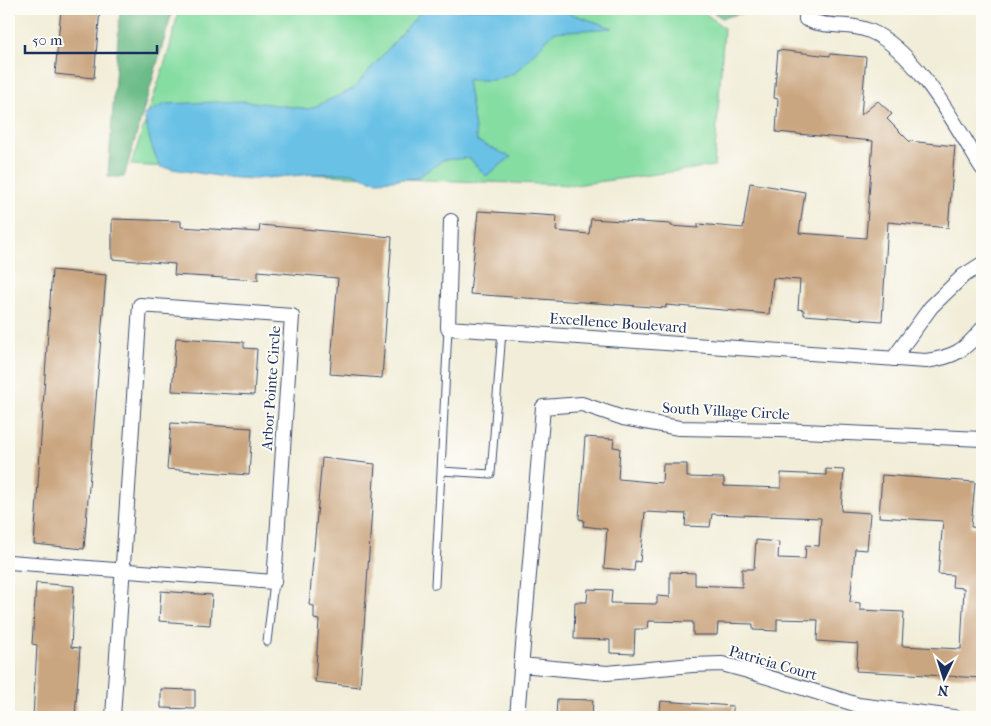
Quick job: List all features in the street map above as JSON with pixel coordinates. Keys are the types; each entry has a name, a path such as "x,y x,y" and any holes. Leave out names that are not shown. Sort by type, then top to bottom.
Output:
{"street":[{"path":"807,9 806,19 814,23 862,28 879,35 905,57 936,93 978,151 982,168"},
{"path":"448,328 452,221"},
{"path":"893,359 931,308 964,276 982,264"},
{"name":"Arbor Pointe Circle","path":"113,717 140,305 292,316 274,582"},
{"name":"Excellence Boulevard","path":"448,328 926,361 944,358 967,347 982,330"},
{"name":"South Village Circle","path":"517,717 543,407 582,404 623,418 679,428 780,430 982,439"},
{"path":"9,562 274,582"},
{"name":"Patricia Court","path":"521,665 607,673 692,664 722,664 748,670 858,705 954,717"}],"lane":[{"path":"435,585 448,328"},
{"path":"441,471 491,474 502,331"},
{"path":"267,642 274,582"}],"green space":[{"path":"120,9 173,9 124,177 108,177"},
{"path":"179,9 700,9 724,28 714,166 575,185 424,180 131,165 170,47"},
{"path":"708,9 760,9 722,18"}],"water":[{"path":"423,9 557,9 613,28 554,32 515,73 496,80 467,80 477,141 511,157 486,176 469,158 443,160 417,178 378,181 352,173 253,179 224,177 160,167 151,145 144,115 165,104 245,101 309,109 353,89"}],"building":[{"path":"61,9 100,9 94,78 55,74"},
{"path":"778,50 830,56 830,54 866,57 861,115 878,101 892,114 887,119 909,141 955,146 948,228 888,222 882,321 804,315 804,310 798,309 800,280 773,278 769,314 666,305 666,308 470,294 478,211 557,216 556,231 589,234 591,219 671,224 671,226 698,228 698,224 743,228 750,183 805,192 799,233 866,238 873,141 776,132 778,99 774,98"},
{"path":"112,219 181,221 181,227 259,232 260,225 392,237 382,378 330,374 338,278 258,271 258,280 174,275 175,264 112,259"},
{"path":"52,270 106,275 84,549 34,544"},
{"path":"176,338 244,342 244,348 257,349 254,395 172,391"},
{"path":"171,423 252,428 249,475 167,469"},
{"path":"585,437 614,439 613,447 620,448 618,479 662,483 663,464 687,464 687,477 724,478 724,486 781,488 781,473 826,475 826,469 844,470 841,511 870,513 867,550 855,549 850,602 860,603 860,610 904,612 902,646 961,649 964,588 952,587 953,575 938,574 943,521 879,517 882,475 975,482 971,527 982,528 982,678 856,671 858,644 817,641 818,620 777,619 777,631 753,630 753,624 718,623 717,635 693,635 693,622 648,621 647,629 635,629 634,654 610,653 610,640 574,639 575,602 587,602 588,589 612,590 611,603 657,604 657,596 670,597 670,572 695,573 695,585 742,587 742,569 754,569 756,540 779,542 778,558 805,559 806,545 819,546 821,518 712,514 710,527 685,526 686,514 645,512 640,562 635,561 634,571 604,568 607,529 583,526 584,520 579,519"},
{"path":"322,458 375,464 360,687 315,682 319,620 314,619 314,606 309,605"},
{"path":"36,583 74,586 71,647 80,648 75,717 33,717 37,645 32,644"},
{"path":"161,591 212,595 210,625 159,621"},
{"path":"161,689 195,690 195,709 161,708"},
{"path":"557,699 593,700 592,717 556,717"},
{"path":"661,701 733,706 733,717 659,717"}]}
